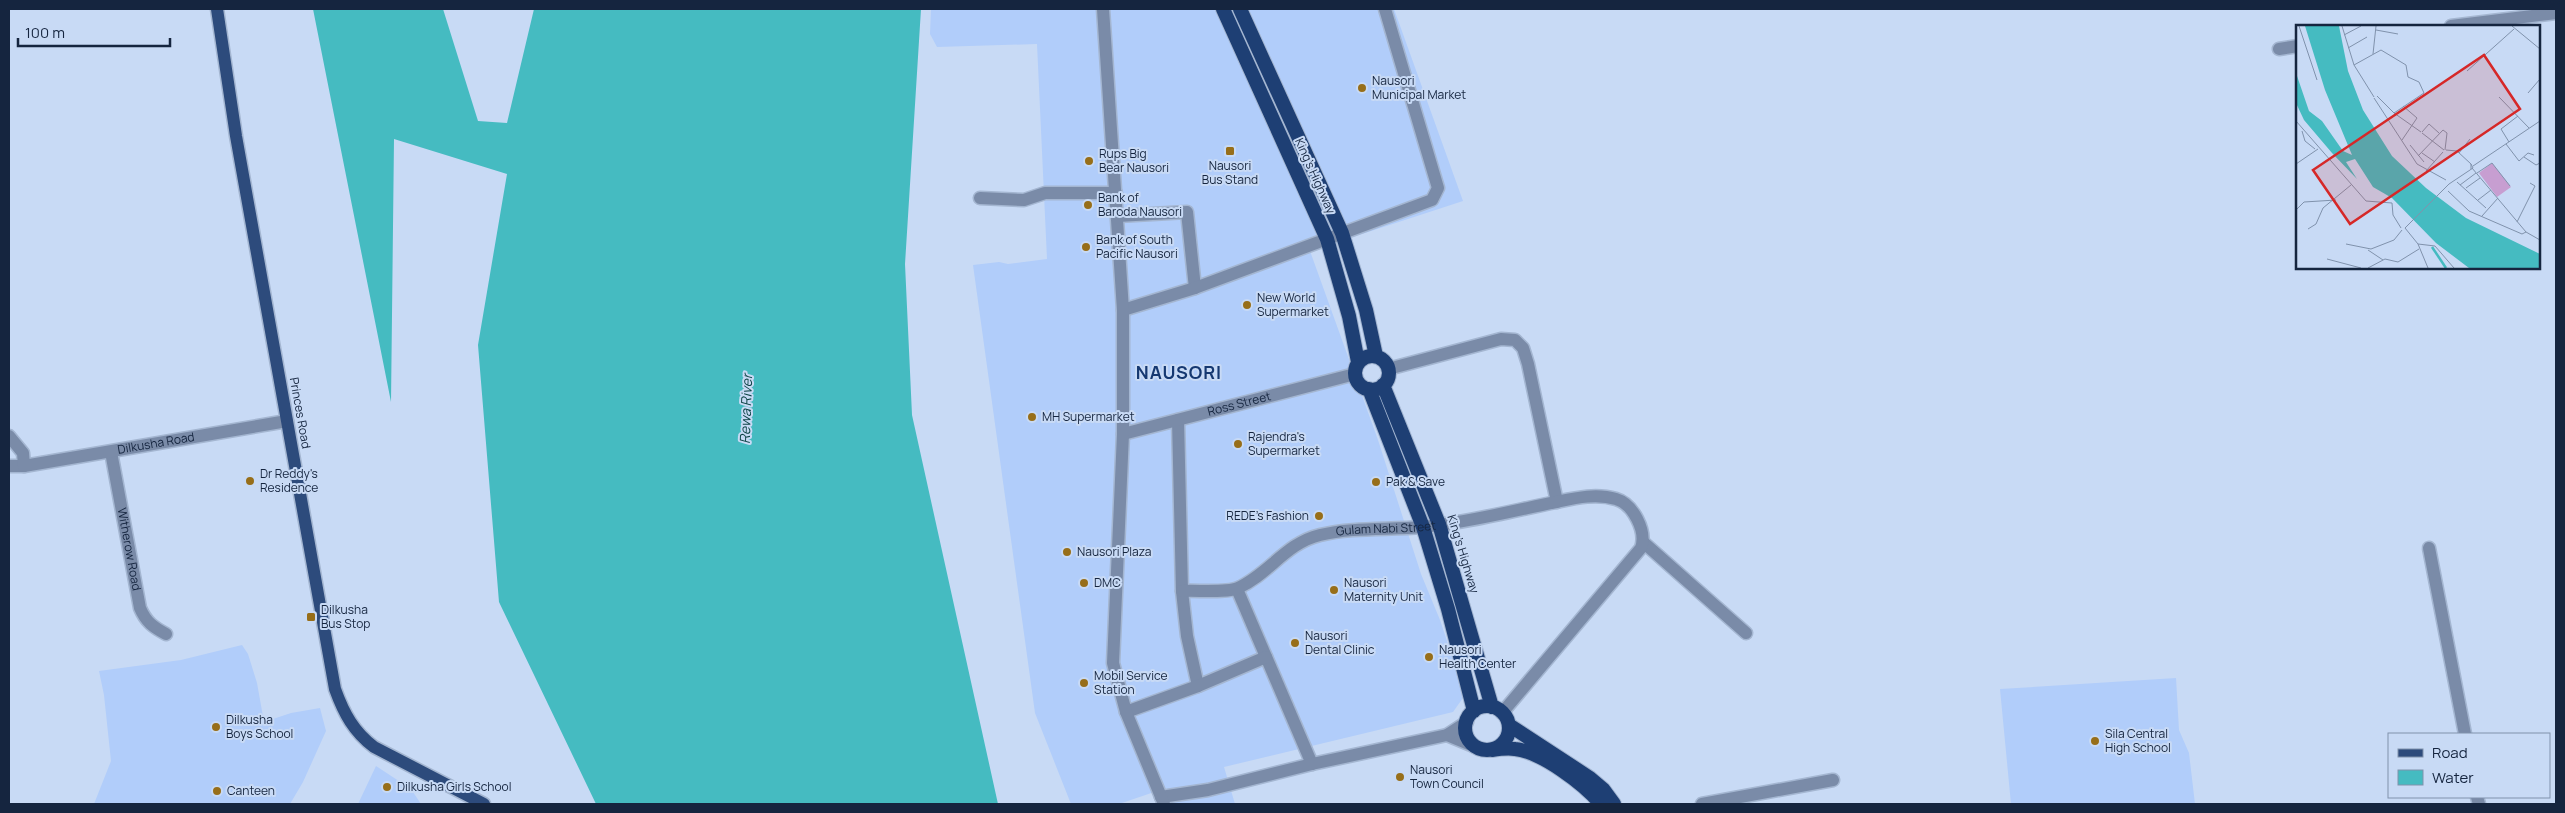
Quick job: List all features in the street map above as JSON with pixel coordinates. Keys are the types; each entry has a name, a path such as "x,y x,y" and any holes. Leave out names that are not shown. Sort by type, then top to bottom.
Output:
{"highway":[{"name":"King's Highway","path":"1223,9 1327,239 1349,316 1357,368"},
{"name":"King's Highway","path":"1240,9 1342,233 1366,310 1376,356"},
{"path":"1368,356 1376,356 1382,360 1388,369 1387,379 1383,385 1369,389 1361,386 1357,368 1368,356"},
{"name":"King's Highway","path":"1383,385 1439,524 1497,710"},
{"path":"1369,389 1423,527 1448,608 1470,717 1467,736 1476,747 1492,750 1517,749 1536,755 1573,780 1601,804"},
{"path":"1470,717 1479,708 1497,710 1509,725 1590,778 1614,804"},
{"path":"1492,750 1505,741 1509,725"}],"main road":[{"name":"Princes Road","path":"217,9 236,136 335,689 347,718 363,739 374,747 484,804"}],"street":[{"path":"1103,9 1124,310 1123,434 1113,663 1126,712 1163,801 1312,764 1447,735 1470,717"},
{"path":"1124,310 1195,288 1432,200 1438,188 1385,9"},
{"path":"2459,25 2556,13"},
{"path":"2279,48 2296,46"},
{"path":"980,198 1024,200 1045,193 1116,193"},
{"path":"1118,216 1187,212 1195,288"},
{"path":"1388,369 1501,339 1514,340 1523,348 1528,364 1557,502"},
{"name":"Ross Street","path":"1123,434 1357,368"},
{"path":"1178,420 1182,591 1186,636 1198,686"},
{"name":"Dilkusha Road","path":"9,466 24,466 111,452 287,421"},
{"path":"9,436 23,453 24,466"},
{"name":"Witherow Road","path":"111,452 140,608 144,618 151,626 166,634"},
{"name":"Gulam Nabi Street","path":"1182,591 1237,589 1257,577 1292,546 1319,535 1351,530 1423,527 1557,502 1604,496 1618,499 1628,506 1640,527 1643,542"},
{"path":"1497,710 1641,548 1643,542 1746,633"},
{"path":"2429,548 2465,733"},
{"path":"1237,589 1312,764"},
{"path":"1126,712 1198,686 1266,657"},
{"path":"1447,735 1476,747"},
{"path":"1702,804 1834,780"}],"shaded area":[{"path":"931,9 1394,9 1463,201 1310,251 1378,440 1421,574 1440,620 1465,695 1453,712 1224,767 1235,804 1174,804 1166,788 1119,804 1071,804 1035,713 973,265 999,262 1008,264 1047,259 1037,44 937,47 930,34"},
{"name":"Dilkusha Boys School","path":"242,645 248,654 257,683 264,722 291,713 320,708 326,731 303,782 290,804 94,804 111,761 104,695 99,671 181,660"},
{"name":"Sila Central High School","path":"2176,678 2179,730 2189,753 2195,804 2011,804 2000,689"},
{"name":"Dilkusha Girls School","path":"376,766 411,789 421,804 358,804"}],"water":[{"name":"Rewa River","path":"313,9 443,9 478,121 507,123 534,9 921,9 905,264 912,415 998,804 596,804 499,602 478,345 507,174 394,139 391,402"}],"place":[{"name":"Nausori Municipal Market","path":"1362,88"},
{"name":"Nausori Bus Stand","path":"1230,151"},
{"name":"Rups Big Bear Nausori","path":"1089,161"},
{"name":"Bank of Baroda Nausori","path":"1088,205"},
{"name":"Bank of South Pacific Nausori","path":"1086,247"},
{"name":"New World Supermarket","path":"1247,305"},
{"name":"MH Supermarket","path":"1032,417"},
{"name":"Rajendra's Supermarket","path":"1238,444"},
{"name":"Dr Reddy's Residence","path":"250,481"},
{"name":"Pak & Save","path":"1376,482"},
{"name":"REDE's Fashion","path":"1319,516"},
{"name":"Nausori Plaza","path":"1067,552"},
{"name":"DMC","path":"1084,583"},
{"name":"Nausori Maternity Unit","path":"1334,590"},
{"name":"Dilkusha Bus Stop","path":"311,617"},
{"name":"Nausori Dental Clinic","path":"1295,643"},
{"name":"Nausori Health Center","path":"1429,657"},
{"name":"Mobil Service Station","path":"1084,683"},
{"name":"Dilkusha Boys School","path":"216,727"},
{"name":"Sila Central High School","path":"2095,741"},
{"name":"Nausori Town Council","path":"1400,777"},
{"name":"Dilkusha Girls School","path":"387,787"},
{"name":"Canteen","path":"217,791"}],"district":[{"name":"NAUSORI","path":"1179,373"}]}
